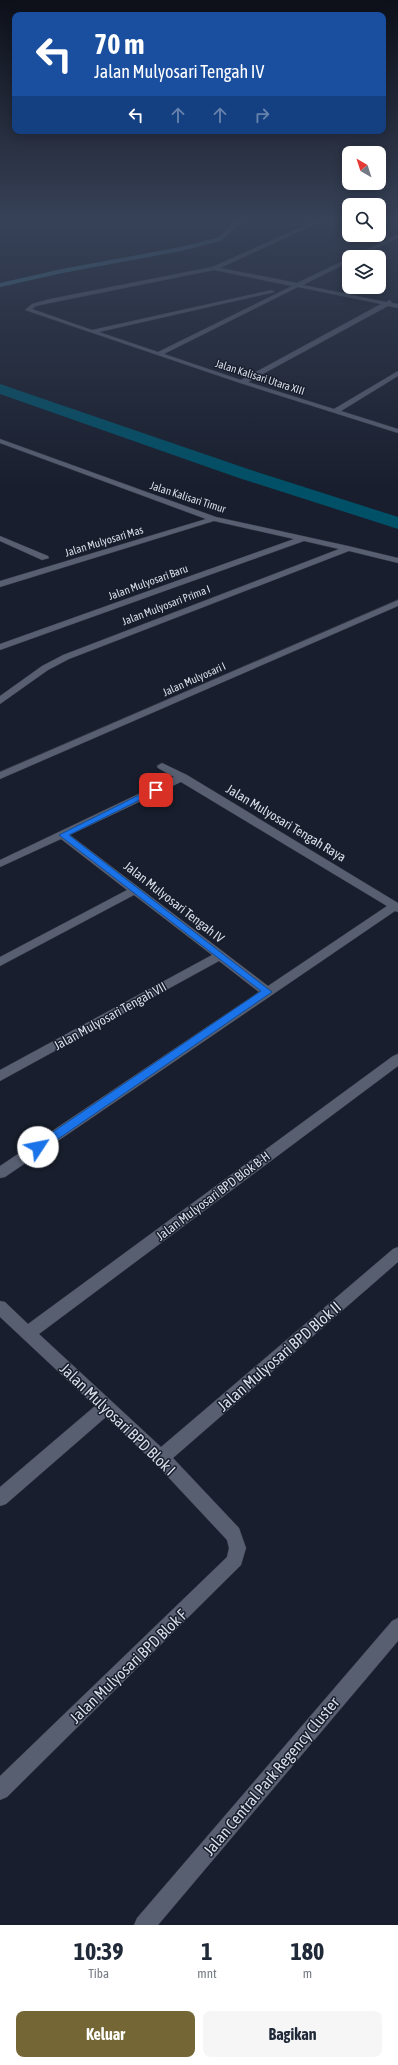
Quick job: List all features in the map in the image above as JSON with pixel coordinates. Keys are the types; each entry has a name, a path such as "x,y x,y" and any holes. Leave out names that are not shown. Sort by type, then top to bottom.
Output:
{"street":[{"name":"Jalan Kalisari Utara XIII","path":"28,309 31,312 94,331 242,382 398,431"},
{"name":"Jalan Kalisari Utara XIII","path":"94,331 198,309"},
{"path":"158,354 249,309"},
{"path":"242,382 376,309"},
{"path":"334,412 398,373"},
{"name":"Jalan Kalisari Timur","path":"0,441 214,519 348,548 398,561"},
{"name":"Jalan Mulyosari Mas","path":"0,584 214,519"},
{"path":"0,538 45,558"},
{"name":"Jalan Mulyosari Baru","path":"0,647 304,538"},
{"name":"Jalan Mulyosari Prima I","path":"0,701 45,668 66,657 348,548"},
{"name":"Jalan Mulyosari I","path":"0,776 398,603"},
{"name":"Jalan Mulyosari Tengah Raya","path":"162,766 183,777 396,907"},
{"path":"0,864 183,777"},
{"name":"Jalan Mulyosari Tengah IV","path":"63,835 267,992"},
{"path":"0,962 135,890"},
{"path":"0,1173 267,992 396,907"},
{"name":"Jalan Mulyosari Tengah VII","path":"0,1076 220,956"},
{"name":"Jalan Mulyosari BPD Blok B-H","path":"28,1333 398,1059"},
{"name":"Jalan Mulyosari BPD Blok II","path":"161,1458 398,1253"},
{"name":"Jalan Mulyosari BPD Blok I","path":"0,1307 161,1458 233,1534"},
{"path":"0,1498 107,1406"},
{"name":"Jalan Mulyosari BPD Blok F","path":"0,1790 233,1563 237,1556 238,1544 233,1534"},
{"name":"Jalan Central Park Regency Cluster","path":"144,1925 398,1627"}],"waterway":[{"path":"0,389 242,473 398,523"}],"route":[{"path":"38,1147 267,992 63,835 156,790"}]}
